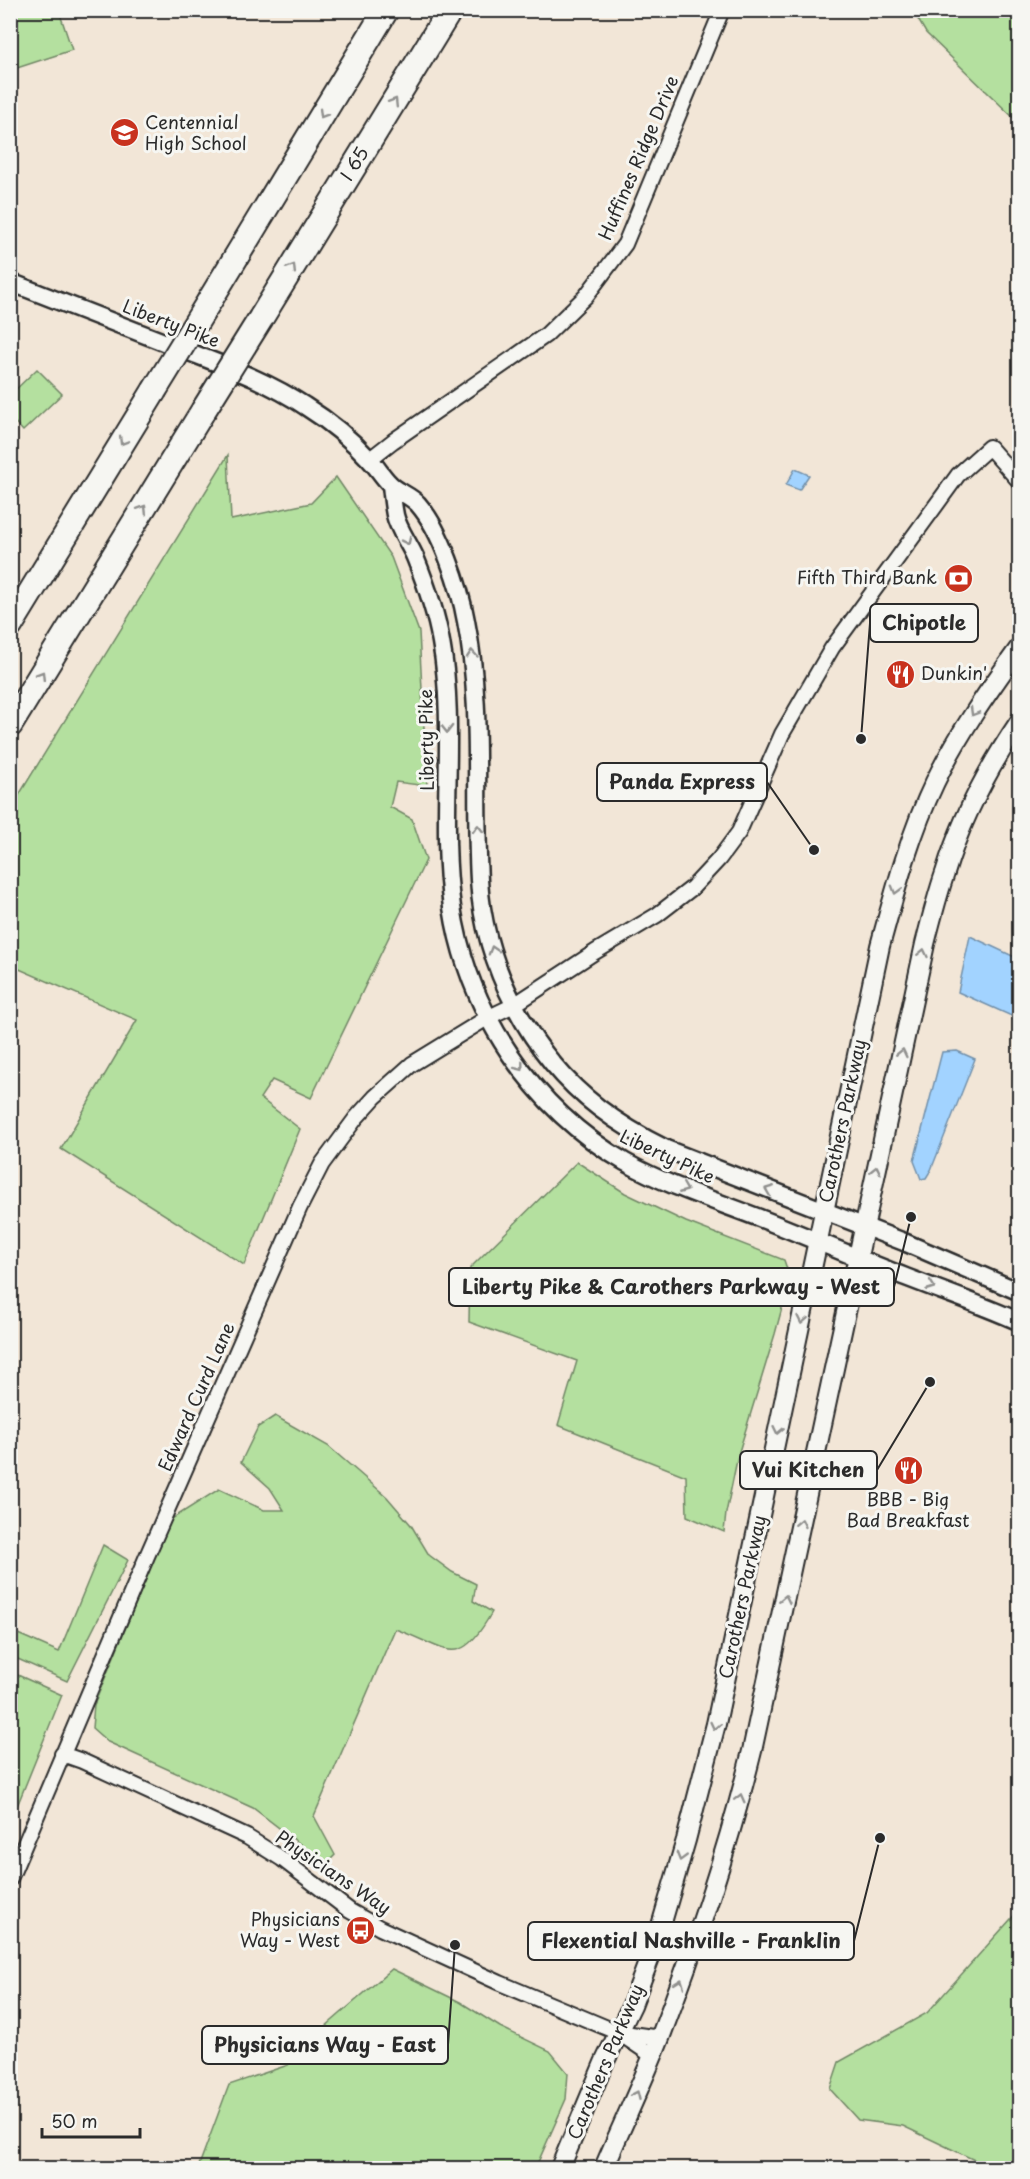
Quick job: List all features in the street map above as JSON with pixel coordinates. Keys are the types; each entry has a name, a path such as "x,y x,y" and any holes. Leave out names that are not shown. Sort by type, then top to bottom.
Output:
{"highway":[{"path":"10,626 387,10"},
{"name":"I 65","path":"10,725 450,10"}],"main road":[{"name":"Carothers Parkway","path":"560,2169 632,2004 658,1936 686,1840 716,1724 880,946 914,831 935,782 979,703 1020,647"},
{"path":"604,2169 660,2038 716,1885 737,1814 925,944 945,871 971,807 999,751 1020,721"}],"street":[{"name":"Huffines Ridge Drive","path":"370,459 546,335 586,296 625,244 722,10"},
{"name":"Liberty Pike","path":"10,282 262,381 305,405 342,432 370,459 391,485 417,503 438,538 463,601 472,648 477,734 479,883 486,928 500,972 514,1005 546,1056 571,1083 597,1107 635,1133 666,1149 904,1242 1020,1292"},
{"name":"Edward Curd Lane","path":"10,1879 62,1754 300,1208 322,1164 356,1118 375,1097 412,1064 487,1018 514,1005 657,915 692,888 719,859 739,832 782,734 832,648 958,474 989,447 1020,482"},
{"name":"Liberty Pike","path":"391,485 395,517 431,598 446,674 449,873 452,906 459,940 471,984 487,1018 516,1062 549,1103 600,1146 627,1163 666,1182 857,1258 991,1308 1020,1322"},
{"path":"448,796 477,796"},
{"name":"Physicians Way","path":"62,1754 92,1765 247,1837 282,1859 350,1911 380,1929 509,1987 619,2032 653,2056"},
{"name":"Physicians Way","path":"619,2032 660,2038"}],"green space":[{"path":"10,11 59,11 72,50 11,70"},
{"path":"913,11 1019,11 1019,123 926,33"},
{"path":"37,369 62,394 23,431 11,418 11,394"},
{"path":"228,455 231,520 311,503 336,477 391,557 419,632 427,786 396,782 390,807 412,819 426,860 311,1098 272,1080 260,1098 300,1129 244,1265 61,1149 137,1020 10,965 11,808"},
{"path":"577,1162 625,1193 686,1222 784,1260 790,1278 738,1455 724,1532 687,1516 686,1476 558,1425 577,1361 469,1322 470,1268"},
{"path":"275,1416 328,1446 387,1497 411,1525 429,1555 452,1572 476,1584 473,1601 492,1612 470,1643 460,1649 440,1648 395,1629 314,1816 335,1855 326,1864 253,1808 108,1742 92,1728 94,1705 170,1520 219,1489 264,1510 284,1510 270,1488 241,1462 258,1427"},
{"path":"103,1545 128,1560 67,1681 11,1656 11,1631 59,1652"},
{"path":"11,1672 62,1695 11,1821"},
{"path":"1019,1910 1019,2168 985,2168 985,2165 903,2126 858,2120 830,2089 839,2062 927,2013"},
{"path":"392,1969 460,2002 500,2027 550,2051 568,2073 566,2099 539,2160 533,2168 198,2168 229,2085 288,2065 325,2027"}],"water":[{"path":"795,469 809,475 799,490 786,485"},
{"path":"970,936 1019,959 1020,1009 1016,1018 958,992"},
{"path":"957,1051 975,1059 931,1170 926,1178 921,1179 914,1161 942,1052"}],"place":[{"name":"Centennial High School","path":"124,133"},
{"name":"Fifth Third Bank","path":"958,578"},
{"name":"Dunkin'","path":"900,674"},
{"name":"Chipotle","path":"861,739"},
{"name":"Panda Express","path":"814,850"},
{"name":"Liberty Pike & Carothers Parkway - West","path":"911,1217"},
{"name":"Vui Kitchen","path":"930,1382"},
{"name":"BBB - Big Bad Breakfast","path":"908,1471"},
{"name":"Flexential Nashville - Franklin","path":"880,1838"},
{"name":"Physicians Way - West","path":"361,1930"},
{"name":"Physicians Way - East","path":"455,1945"}]}
